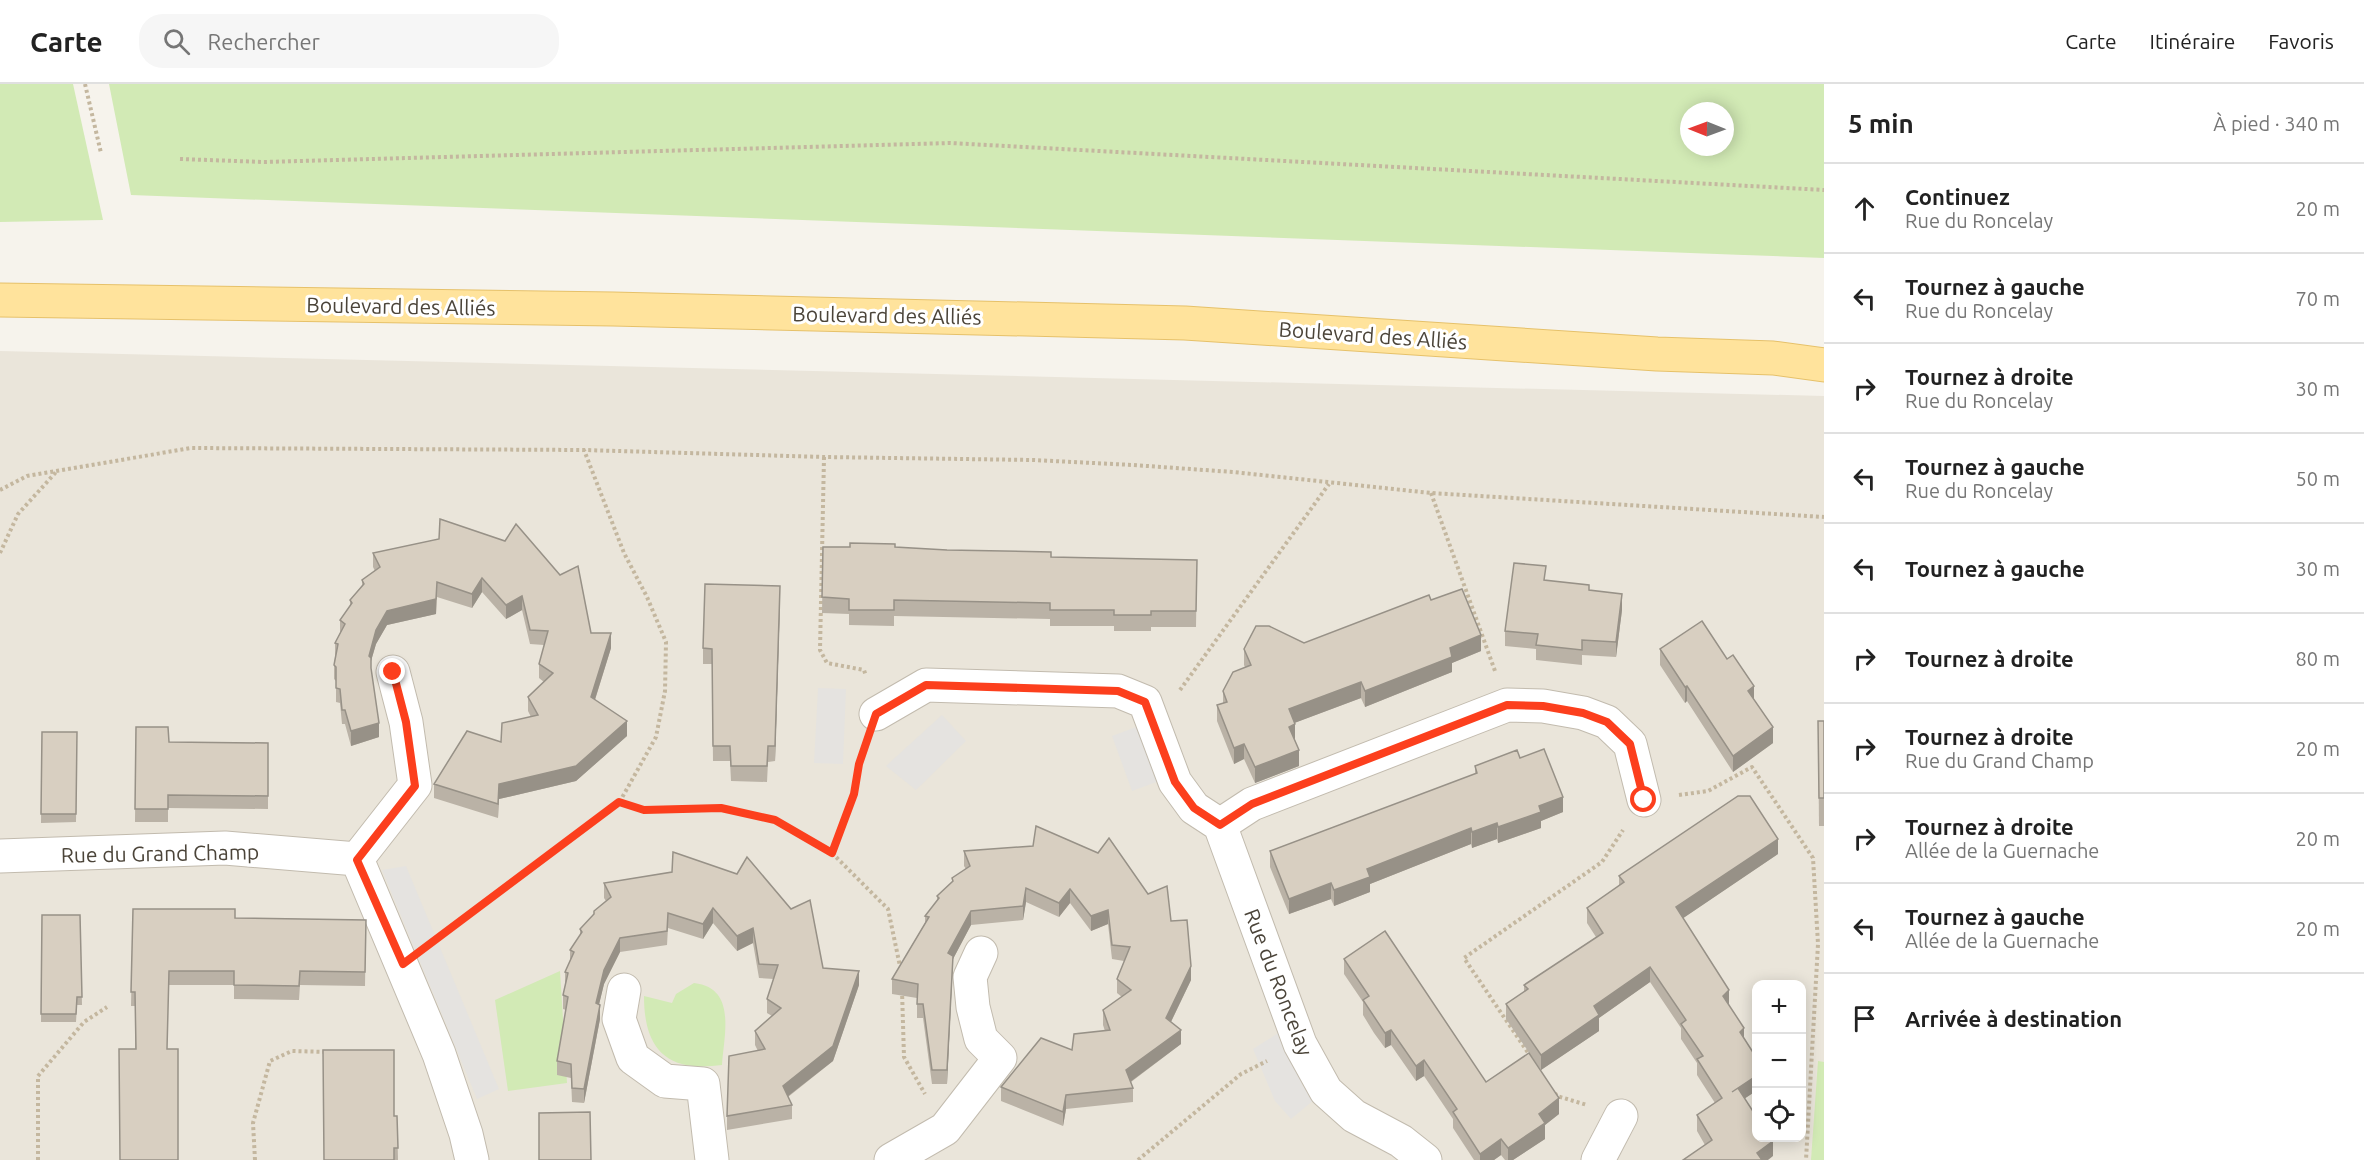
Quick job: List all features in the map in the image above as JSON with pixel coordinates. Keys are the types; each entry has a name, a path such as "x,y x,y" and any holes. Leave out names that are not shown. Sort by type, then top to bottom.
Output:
{"main road":[{"name":"Boulevard des Alliés","path":"0,300 613,309 1185,322 1657,354 1773,358 1824,365"},
{"name":"Boulevard des Alliés","path":"1773,358 1824,348"}],"street":[{"path":"393,672 406,722 415,786 357,860 439,1053 466,1134 471,1160"},
{"path":"876,714 926,685 1118,691 1145,702 1175,782 1194,808 1220,825 1252,804 1507,705 1553,708 1583,713 1607,722 1630,744 1644,800"},
{"name":"Rue du Roncelay","path":"1220,825 1300,1044 1326,1091 1354,1116 1401,1141 1425,1160"},
{"name":"Rue du Grand Champ","path":"0,856 225,848 357,860"},
{"path":"891,1160 945,1129 1000,1058 981,1039 973,1007 969,977 981,953"},
{"path":"624,990 619,1019 633,1058 665,1082 703,1084 712,1160"},
{"path":"1598,1160 1621,1116"}],"path":[{"path":"85,84 101,153"},
{"path":"180,159 264,162 950,143 1824,190"},
{"path":"0,490 27,476 190,448 584,450 1122,464 1233,472 1329,484 1431,493 1824,517"},
{"path":"403,964 619,802 656,737 665,691 666,642 647,597 624,553 584,450"},
{"path":"824,458 820,650 827,663 864,670 876,714 859,764 854,794 832,853"},
{"path":"0,553 18,514 57,470"},
{"path":"1155,724 1329,484"},
{"path":"1431,493 1507,705"},
{"path":"1537,1066 1464,958 1602,862 1644,800 1708,791 1752,766 1813,858 1818,944 1806,1160"},
{"path":"619,802 644,810 721,808 775,820 832,853 888,909 902,977"},
{"path":"902,988 904,1057 945,1129"},
{"path":"38,1160 38,1076 84,1022 106,1007"},
{"path":"1138,1160 1240,1074 1300,1044"},
{"path":"255,1160 253,1123 270,1061 292,1051 337,1052"},
{"path":"1551,1086 1557,1096 1621,1116"}],"shaded area":[{"path":"0,351 1824,396 1824,1160 0,1160"},
{"path":"818,688 846,689 843,764 814,763"},
{"path":"942,715 966,741 916,790 886,766"},
{"path":"1139,726 1159,781 1132,791 1112,736"},
{"path":"406,866 499,1089 477,1099 382,870"},
{"path":"1280,1032 1303,1086 1314,1100 1291,1119 1275,1101 1253,1049"}],"green space":[{"path":"0,84 73,84 103,220 0,222"},
{"path":"109,84 1824,84 1824,258 131,195"},
{"path":"560,971 567,1083 508,1091 495,1000"},
{"path":"694,983 708,987 717,994 722,1003 725,1027 722,1065 696,1066 679,1063 660,1051 649,1032 644,996 672,1003 676,994"},
{"path":"1818,1061 1824,1062 1824,1160 1811,1160"}],"building":[{"path":"440,519 505,541 516,524 560,575 578,566 591,633 611,633 591,697 627,721 576,766 499,784 498,804 434,784 467,731 501,742 502,723 538,715 528,697 553,673 539,664 548,631 530,630 522,596 506,605 482,578 472,594 437,582 436,599 387,611 376,630 369,656 379,723 351,731 345,710 342,710 340,689 336,688 336,667 334,665 338,644 335,643 345,624 340,620 352,603 350,600 364,584 362,580 380,567 373,553 439,539"},
{"path":"850,543 895,544 895,547 947,550 1051,552 1051,557 1197,560 1196,611 1151,611 1151,615 1114,615 1114,610 1050,610 1050,603 894,600 894,610 849,610 849,599 822,597 823,547 850,547"},
{"path":"1514,563 1546,566 1544,580 1589,585 1589,590 1622,594 1616,642 1582,640 1582,650 1536,645 1538,634 1505,631"},
{"path":"705,584 780,586 775,746 768,746 767,766 731,766 730,746 713,746 712,649 703,648"},
{"path":"1462,589 1481,635 1450,648 1452,657 1365,691 1361,682 1289,709 1295,724 1289,727 1299,750 1255,767 1244,744 1234,748 1217,705 1227,702 1223,691 1233,672 1251,665 1244,649 1256,626 1269,626 1304,643 1429,595 1431,600"},
{"path":"1702,621 1727,659 1733,655 1754,686 1748,691 1773,727 1733,756 1660,649"},
{"path":"1818,721 1824,721 1824,798 1819,798"},
{"path":"136,727 168,727 169,742 268,743 268,796 168,795 168,809 135,809"},
{"path":"42,732 77,732 76,814 41,814"},
{"path":"1544,749 1563,797 1539,806 1541,812 1498,827 1497,823 1472,832 1471,828 1367,869 1370,877 1334,890 1331,883 1289,899 1270,851 1477,773 1475,766 1517,750 1520,758"},
{"path":"1738,796 1750,796 1778,839 1676,907 1729,990 1723,996 1744,1028 1740,1032 1752,1051 1752,1079 1738,1088 1752,1110 1752,1142 1772,1142 1757,1153 1762,1160 1683,1160 1712,1140 1697,1115 1722,1098 1697,1059 1703,1056 1681,1024 1686,1020 1650,967 1594,1006 1599,1015 1541,1055 1506,1004 1528,989 1524,985 1603,933 1587,908 1624,882 1619,876"},
{"path":"1036,826 1098,853 1109,838 1148,894 1167,886 1171,921 1187,920 1191,966 1166,1018 1181,1030 1126,1070 1133,1088 1066,1095 1063,1112 1001,1087 1041,1038 1072,1050 1074,1034 1110,1030 1103,1010 1131,990 1117,979 1130,947 1112,945 1108,910 1091,916 1070,889 1059,903 1026,888 1023,906 971,911 948,953 953,956 947,1070 932,1070 923,1004 917,1004 918,984 892,979 929,917 925,916 939,898 937,896 953,881 952,878 970,866 964,851 1033,846"},
{"path":"673,852 737,874 747,857 791,909 810,900 823,968 859,971 833,1046 783,1086 792,1105 727,1116 729,1056 765,1049 755,1031 781,1008 767,999 778,965 759,964 753,928 737,936 713,908 703,924 668,913 667,931 620,938 604,970 596,1003 600,1005 584,1089 572,1088 571,1064 557,1061 568,997 563,995 568,973 565,972 574,952 570,950 582,932 580,929 594,914 594,911 611,897 604,883 672,872"},
{"path":"133,909 235,909 235,918 366,920 365,972 300,971 299,986 234,985 234,971 169,971 167,1049 178,1049 178,1160 120,1160 119,1049 136,1049 135,992 131,992"},
{"path":"42,915 80,915 82,997 77,997 76,1014 41,1014"},
{"path":"1385,931 1486,1082 1529,1053 1559,1098 1539,1114 1545,1123 1508,1148 1501,1139 1480,1154 1453,1112 1457,1109 1424,1060 1416,1066 1391,1030 1385,1033 1363,1000 1369,996 1344,959"},
{"path":"323,1050 394,1050 394,1116 397,1116 398,1148 394,1148 394,1160 324,1160"},
{"path":"590,1112 591,1160 539,1160 539,1113"}],"route":[{"path":"393,672 406,722 415,786 357,860 403,964 619,802 644,810 721,808 775,820 832,853 854,794 859,764 876,714 926,685 1118,691 1145,702 1175,782 1194,808 1220,825 1252,804 1507,705 1543,706 1583,713 1607,722 1630,744 1644,800"}]}
